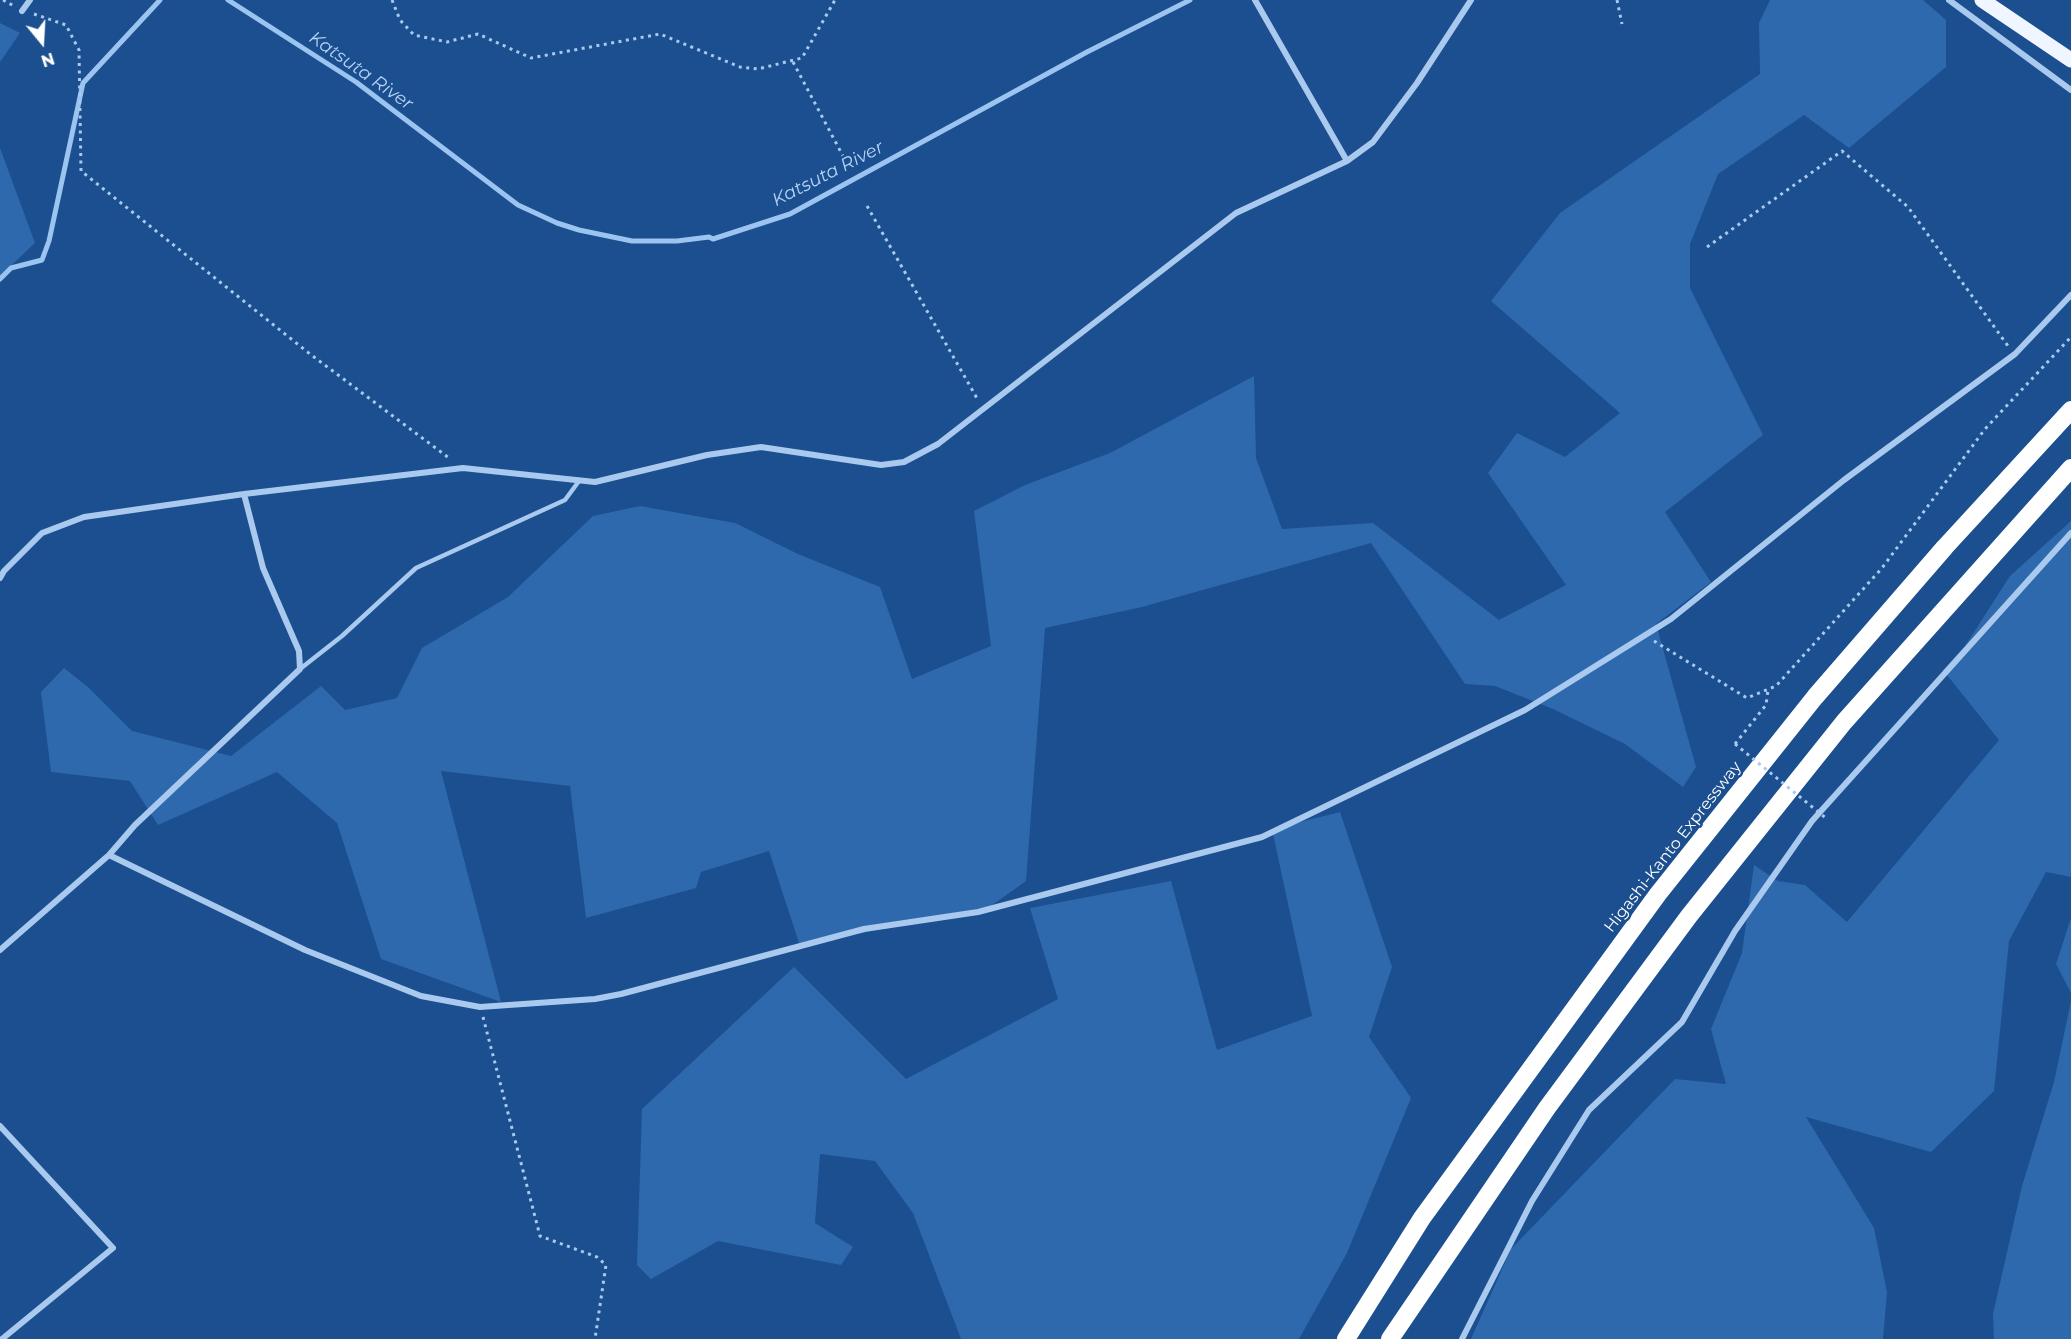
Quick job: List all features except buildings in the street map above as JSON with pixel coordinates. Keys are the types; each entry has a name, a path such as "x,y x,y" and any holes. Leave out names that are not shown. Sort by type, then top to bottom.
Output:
{"highway":[{"name":"Higashi-Kanto Expressway","path":"1346,1339 1422,1218 1658,894 1815,697 1945,547 2071,410"},
{"path":"1390,1339 1547,1108 1741,851 1844,722 2071,468"}],"main road":[{"path":"1982,0 2071,60"}],"street":[{"path":"22,10 30,0"},
{"path":"1255,0 1347,161"},
{"path":"0,578 3,571 42,533 84,518 244,494 463,468 595,482 707,455 761,447 881,465 904,462 938,444 1236,213 1347,161 1373,142 1417,83 1471,0"},
{"path":"1949,0 2071,90"},
{"path":"109,855 305,950 421,996 480,1007 595,999 621,994 864,929 978,912 1262,837 1525,710 1671,619 1844,480 2015,354 2071,295"},
{"path":"0,950 109,855 135,825 300,669 299,651 263,568 244,494"},
{"path":"1462,1339 1532,1202 1589,1110 1682,1022 1735,931 1812,821 2071,533"},
{"path":"0,1126 113,1248 2,1339"}],"lane":[{"path":"300,669 342,636 416,568 565,500 579,481"}],"path":[{"path":"3,0 22,10 66,25 79,50 81,171 310,354 463,468"},
{"path":"392,0 400,20 414,35 447,42 478,34 531,58 660,34 740,67 758,69 802,58 828,8 835,0"},
{"path":"1617,0 1622,24"},
{"path":"792,62 843,156"},
{"path":"1707,247 1842,152 1908,207 2015,354"},
{"path":"867,206 983,410"},
{"path":"1645,635 1747,698 1776,686 1882,568 1985,429 2071,337"},
{"path":"1768,690 1766,705 1736,744 1827,819"},
{"path":"480,1007 540,1236 597,1257 606,1265 595,1339"}],"shaded area":[{"path":"1770,0 1923,0 1946,20 1946,67 1849,148 1804,115 1718,174 1690,244 1690,288 1763,435 1665,512 1711,582 1656,624 1696,767 1683,787 1625,744 1553,709 1495,686 1465,684 1371,543 1142,607 1045,628 1026,881 991,906 800,946 769,851 701,872 696,888 586,918 570,786 441,771 501,1002 381,959 337,823 277,772 158,825 130,781 51,772 41,692 64,668 88,687 132,731 231,756 321,686 345,710 397,698 422,648 508,597 593,516 640,506 735,523 798,554 880,587 912,679 991,646 974,511 1025,485 1110,453 1254,376 1256,458 1282,529 1373,523 1499,620 1566,585 1488,473 1517,433 1565,457 1620,413 1491,301 1560,213 1760,74 1759,23"},
{"path":"0,23 20,33 0,62"},
{"path":"0,148 35,243 0,276"},
{"path":"2071,521 2071,877 2046,872 2009,941 1994,1091 1931,1152 1806,1117 1874,1228 1887,1292 1883,1339 1471,1339 1511,1249 1675,1079 1726,1084 1711,1029 1742,953 1754,865 1778,881 1805,885 1847,922 1999,740 1943,670 1965,646 2010,576"},
{"path":"1340,812 1392,967 1369,1037 1411,1098 1347,1253 1299,1339 961,1339 913,1213 875,1161 820,1154 815,1223 853,1247 841,1265 718,1241 651,1279 637,1265 642,1109 794,967 906,1079 1058,999 1030,908 1171,881 1217,1050 1312,1016 1272,829"},
{"path":"2071,918 2071,993 2056,964"},
{"path":"2071,1001 2071,1339 1994,1339 1993,1314 2022,1186 2054,1082"}],"waterway":[{"path":"0,279 11,268 42,260 49,241 83,83 160,0"},
{"name":"Katsuta River","path":"228,0 356,82 518,205 557,223 579,230 632,241 677,241 709,237 713,239 790,214 1087,52 1190,0"}]}
